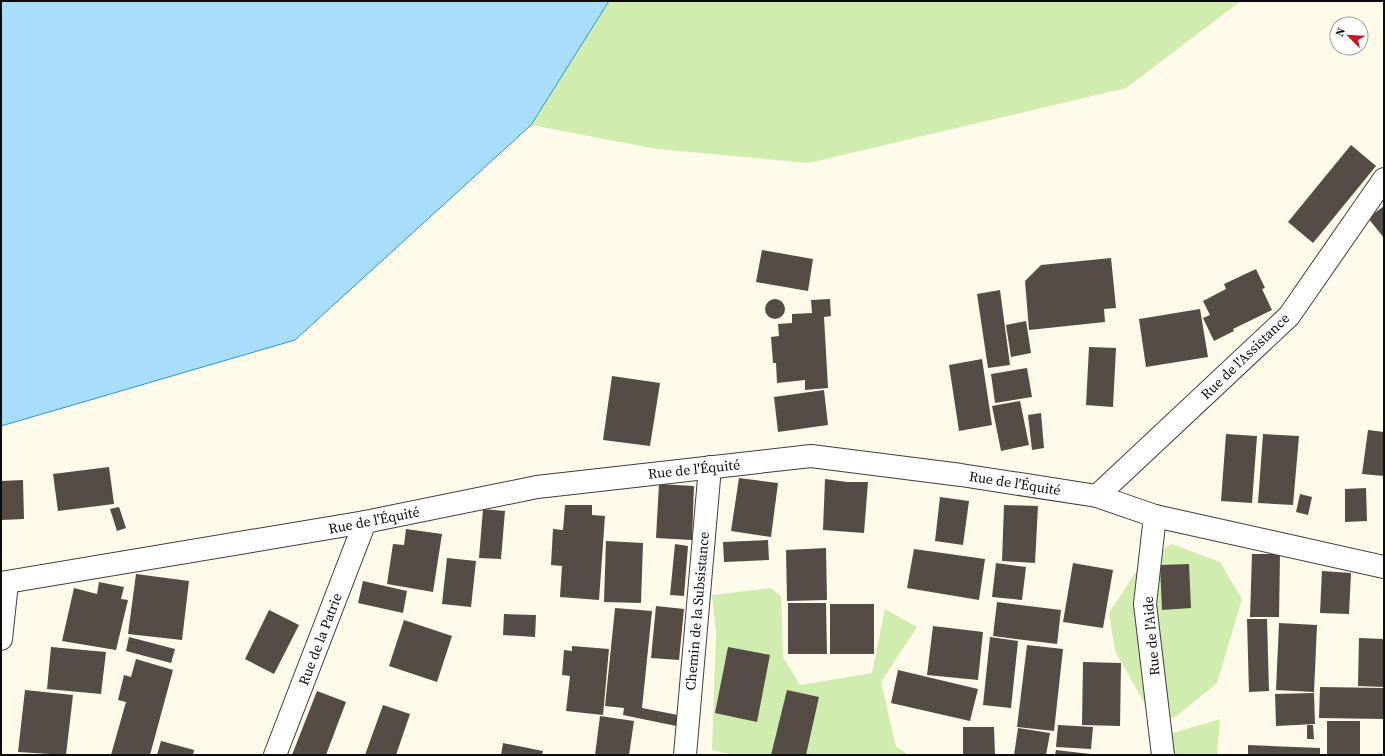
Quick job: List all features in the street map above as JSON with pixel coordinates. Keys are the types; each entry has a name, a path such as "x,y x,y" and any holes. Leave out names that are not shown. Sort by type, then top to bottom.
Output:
{"street":[{"name":"Rue de l'Assistance","path":"1097,496 1289,316 1384,179"},
{"name":"Rue de l'Équité","path":"4,583 366,522 537,487 811,456 961,475 1097,496 1156,516 1384,567"},
{"name":"Chemin de la Subsistance","path":"685,755 710,467"},
{"name":"Rue de l'Aide","path":"1156,516 1145,604 1163,755"},
{"name":"Rue de la Patrie","path":"275,755 366,522"},
{"path":"1,639 4,583"}],"green space":[{"path":"609,1 1241,1 1126,88 809,163 657,149 531,125"},
{"path":"1172,544 1220,562 1242,599 1217,683 1178,715 1158,725 1173,733 1220,719 1217,755 1158,755 1149,711 1115,651 1109,613 1144,560"},
{"path":"771,588 781,596 783,657 800,685 872,673 885,609 917,627 881,682 896,746 908,755 734,755 712,750 716,633 712,595"}],"water":[{"path":"1,1 609,1 531,125 295,340 1,426"}],"building":[{"path":"1351,145 1376,166 1313,243 1288,222"},
{"path":"1384,206 1384,238 1368,218"},
{"path":"762,250 813,259 808,291 756,282"},
{"path":"1111,258 1116,308 1104,309 1105,322 1029,330 1025,281 1041,265"},
{"path":"1256,269 1265,288 1262,289 1272,310 1233,329 1234,331 1214,341 1203,318 1210,315 1203,301 1226,289 1224,284"},
{"path":"1000,290 1010,365 988,368 977,294"},
{"path":"775,299 782,302 785,309 782,316 775,319 768,316 765,309 768,302"},
{"path":"830,299 831,316 824,317 828,388 805,390 805,380 777,383 776,363 773,363 771,337 779,336 778,324 792,323 792,314 812,313 811,300"},
{"path":"1200,309 1208,357 1146,367 1139,319"},
{"path":"1026,321 1031,353 1011,357 1006,325"},
{"path":"1089,347 1116,348 1113,407 1086,405"},
{"path":"982,359 992,425 959,431 949,365"},
{"path":"1027,368 1032,397 995,403 991,374"},
{"path":"612,376 660,383 650,446 603,440"},
{"path":"824,390 828,425 778,432 774,397"},
{"path":"1020,401 1029,445 1001,451 992,406"},
{"path":"1041,413 1044,448 1032,450 1028,415"},
{"path":"1368,430 1384,432 1384,476 1362,474"},
{"path":"1226,434 1257,436 1252,503 1221,501"},
{"path":"1263,434 1299,436 1293,505 1258,503"},
{"path":"109,467 114,504 58,511 53,474"},
{"path":"739,478 778,483 771,537 731,531"},
{"path":"825,479 847,482 868,482 864,533 823,530"},
{"path":"23,480 24,519 1,520 1,481"},
{"path":"659,484 694,486 692,540 656,538"},
{"path":"1366,488 1367,521 1345,522 1345,489"},
{"path":"1300,494 1312,497 1308,515 1296,512"},
{"path":"940,497 969,501 963,545 935,541"},
{"path":"565,505 592,505 592,515 605,516 599,600 560,597 562,566 551,565 553,529 563,530"},
{"path":"1004,505 1038,506 1035,563 1002,561"},
{"path":"119,507 126,528 117,531 110,509"},
{"path":"483,509 505,511 501,559 479,558"},
{"path":"406,529 442,534 433,592 387,584 393,544 404,545"},
{"path":"768,540 769,560 724,562 723,542"},
{"path":"606,541 643,543 641,603 604,602"},
{"path":"675,544 688,546 684,596 670,595"},
{"path":"826,548 827,600 787,601 786,550"},
{"path":"914,549 985,559 979,600 907,588"},
{"path":"1252,554 1280,554 1279,617 1250,617"},
{"path":"447,558 476,561 471,607 442,604"},
{"path":"996,563 1026,567 1022,600 992,597"},
{"path":"1073,563 1113,570 1103,628 1063,622"},
{"path":"1189,564 1191,608 1162,610 1160,565"},
{"path":"1322,571 1351,573 1349,614 1320,613"},
{"path":"136,574 189,581 182,640 128,634"},
{"path":"363,581 407,591 403,613 358,603"},
{"path":"99,582 124,587 121,599 128,600 116,650 62,641 74,588 97,594"},
{"path":"997,602 1061,610 1057,644 993,636"},
{"path":"788,603 826,603 827,654 788,654"},
{"path":"830,604 874,604 874,654 830,654"},
{"path":"656,606 684,609 679,660 651,658"},
{"path":"615,608 652,611 642,708 683,716 681,727 623,715 624,708 605,706"},
{"path":"269,610 299,625 274,674 245,659"},
{"path":"504,614 536,615 535,637 503,635"},
{"path":"1247,619 1267,619 1269,691 1249,692"},
{"path":"404,620 452,636 437,682 389,666"},
{"path":"1279,623 1317,625 1314,692 1276,690"},
{"path":"933,626 983,632 978,680 927,675"},
{"path":"129,637 175,649 171,663 126,651"},
{"path":"990,637 1018,641 1011,708 983,705"},
{"path":"1359,638 1384,639 1384,687 1358,686"},
{"path":"1027,645 1063,649 1054,731 1017,727"},
{"path":"572,646 609,649 603,715 566,711 570,676 562,675 564,650 572,651"},
{"path":"51,647 106,652 101,694 47,689"},
{"path":"728,647 770,655 757,722 715,713"},
{"path":"136,659 173,670 150,755 111,755 126,702 118,700 124,675 131,677"},
{"path":"1083,662 1121,663 1120,726 1082,725"},
{"path":"898,670 978,689 970,721 891,703"},
{"path":"1320,687 1384,688 1384,719 1319,718"},
{"path":"25,690 73,695 66,755 18,752"},
{"path":"787,690 819,697 806,755 771,755"},
{"path":"317,691 346,702 326,755 292,755"},
{"path":"1314,693 1315,724 1276,726 1275,694"},
{"path":"383,705 410,714 396,755 365,755"},
{"path":"600,716 634,721 629,755 595,755"},
{"path":"1327,721 1360,721 1360,755 1327,755"},
{"path":"1058,725 1093,727 1091,749 1056,747"},
{"path":"1307,725 1313,725 1314,739 1307,739"},
{"path":"963,727 994,727 995,755 963,755"},
{"path":"1018,728 1050,733 1046,755 1014,755"},
{"path":"161,741 194,750 193,755 157,755"},
{"path":"503,743 543,751 542,755 501,755"},
{"path":"1248,745 1320,748 1320,755 1248,755"},
{"path":"1056,750 1090,754 1090,755 1055,755"}]}
